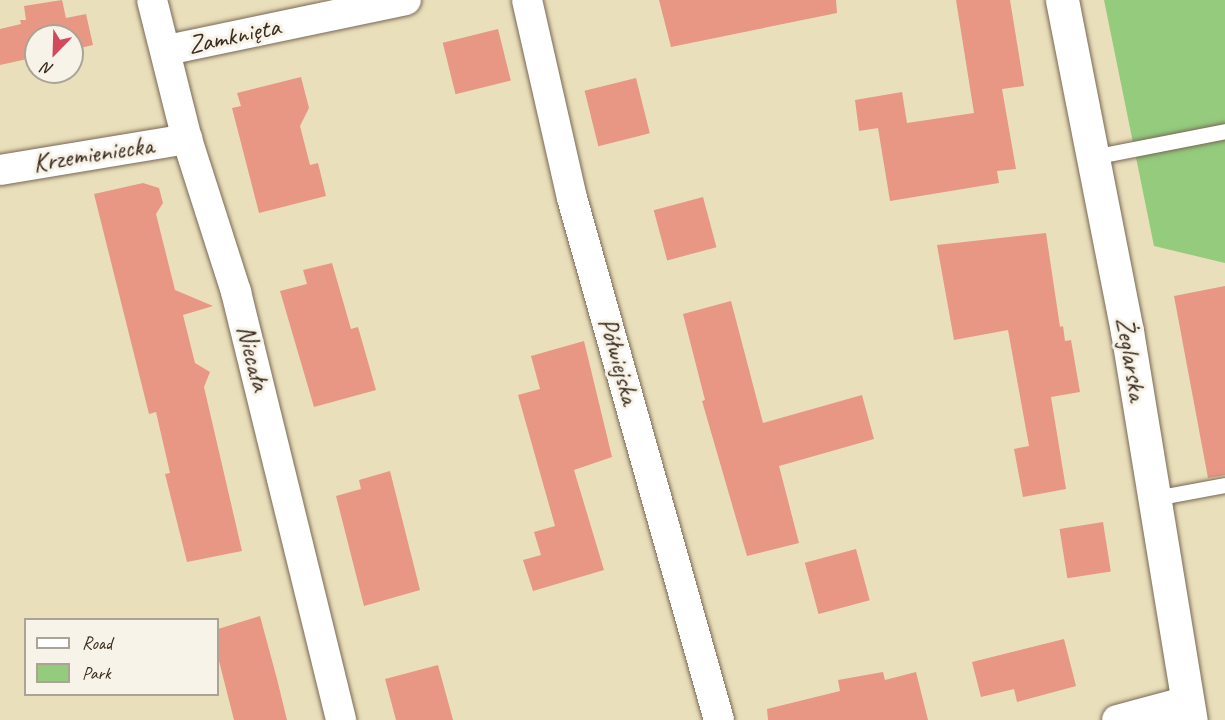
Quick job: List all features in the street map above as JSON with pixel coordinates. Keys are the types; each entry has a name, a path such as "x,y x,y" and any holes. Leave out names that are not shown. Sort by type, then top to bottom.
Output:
{"street":[{"name":"Niecała","path":"152,0 167,50 187,139 236,292 341,720"},
{"name":"Zamknięta","path":"167,50 406,0"},
{"name":"Półwiejska","path":"527,0 572,198 719,720"},
{"name":"Żeglarska","path":"1062,0 1155,498 1190,711"},
{"name":"Krzemieniecka","path":"0,170 187,139"},
{"path":"1117,720 1190,711"}],"lane":[{"path":"1093,157 1225,131"},
{"path":"1155,498 1225,485"}],"green space":[{"path":"1104,0 1225,0 1225,263 1154,246"}],"building":[{"path":"62,0 66,18 86,14 93,45 84,47 84,24 24,24 24,60 0,65 0,29 21,24 20,20 26,20 24,6"},
{"path":"659,0 836,0 837,13 671,47"},
{"path":"956,0 1010,0 1024,86 1002,89 1016,169 997,171 999,183 890,201 878,128 859,131 855,100 902,92 907,123 974,113"},
{"path":"498,29 511,80 456,94 443,43"},
{"path":"301,77 309,108 300,126 310,165 318,163 326,196 259,213 232,108 241,106 237,93"},
{"path":"636,78 650,133 598,146 585,91"},
{"path":"143,183 159,188 163,203 156,214 175,290 213,306 183,315 195,363 210,372 204,387 242,551 187,562 165,474 170,473 156,412 149,414 94,194"},
{"path":"703,197 716,247 667,260 654,210"},
{"path":"1046,233 1060,327 1063,326 1065,341 1071,340 1080,392 1051,397 1066,489 1023,497 1014,449 1029,446 1008,330 954,340 937,245"},
{"path":"332,263 351,329 358,327 376,390 314,407 280,291 307,284 303,270"},
{"path":"1225,286 1225,475 1208,478 1174,296"},
{"path":"731,301 763,423 862,395 874,439 779,466 799,543 747,556 702,401 705,400 683,314"},
{"path":"584,341 612,457 574,470 604,570 533,591 523,560 541,555 534,532 555,526 518,395 540,389 531,356"},
{"path":"390,471 420,590 364,606 336,496 361,489 359,480"},
{"path":"1103,522 1111,571 1067,578 1060,529"},
{"path":"856,549 870,600 819,614 805,563"},
{"path":"260,616 287,720 234,720 219,661 219,629"},
{"path":"1064,639 1076,686 1017,702 1014,689 981,697 972,662"},
{"path":"438,665 453,720 396,720 385,679"},
{"path":"883,672 885,680 916,672 928,720 768,720 767,709 840,691 838,680"}]}
